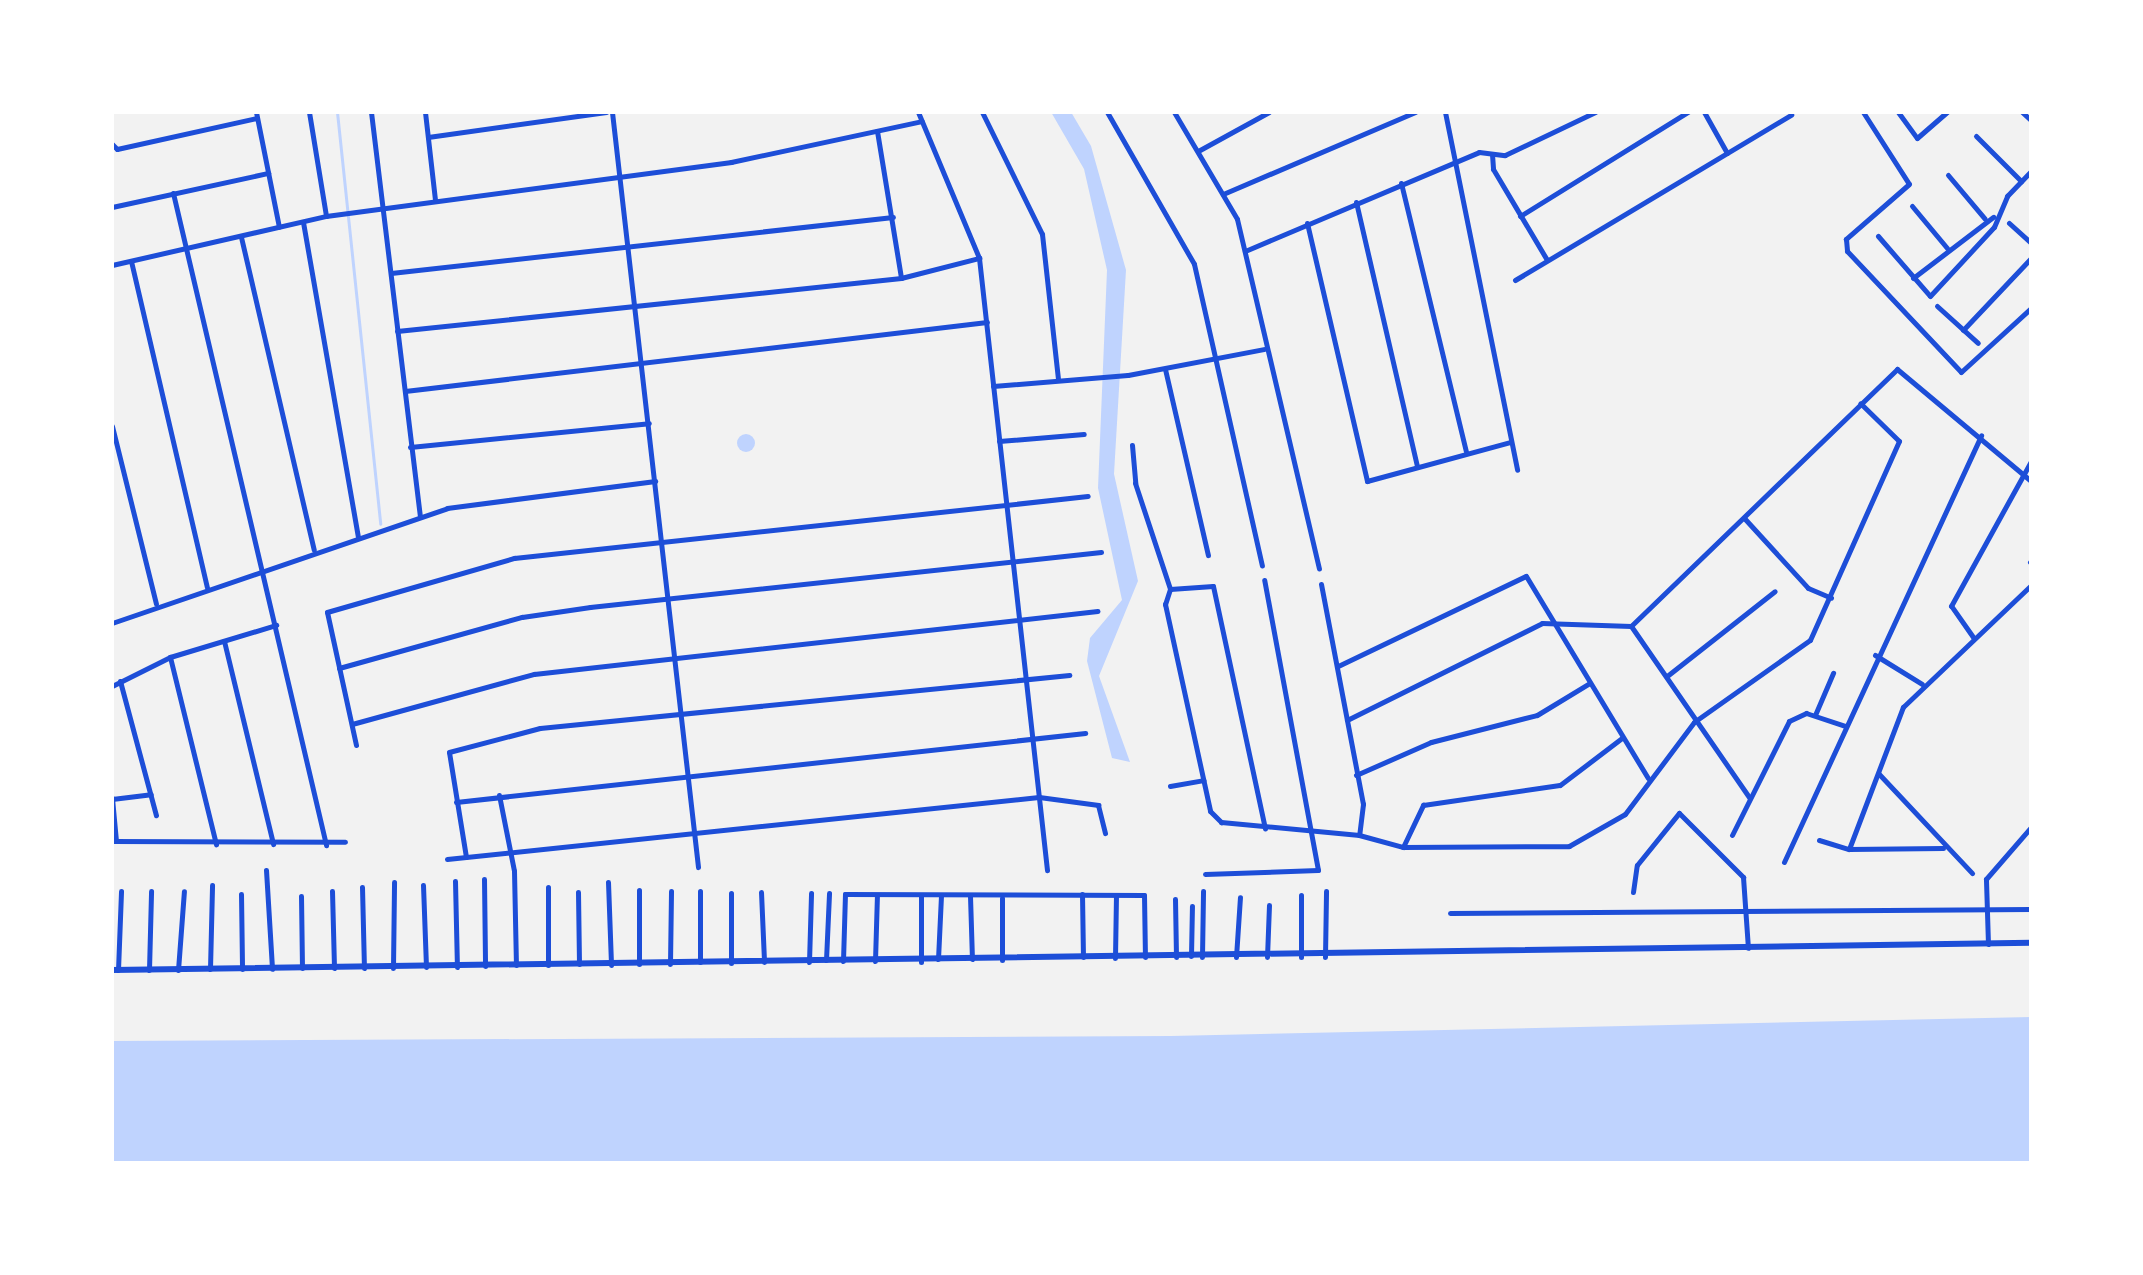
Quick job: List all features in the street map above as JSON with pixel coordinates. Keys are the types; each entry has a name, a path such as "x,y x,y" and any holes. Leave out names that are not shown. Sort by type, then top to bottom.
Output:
{"street":[{"path":"309,112 326,216"},
{"path":"371,112 420,517"},
{"path":"425,112 435,200"},
{"path":"428,137 606,112"},
{"path":"612,112 643,366 691,832 698,867"},
{"path":"918,112 979,258 1047,870"},
{"path":"982,112 1042,234 1058,378"},
{"path":"1107,112 1194,264 1262,565"},
{"path":"1174,112 1223,194 1245,251 1264,349 1319,568"},
{"path":"1198,151 1269,112"},
{"path":"1223,194 1415,112"},
{"path":"1445,112 1451,162 1517,470"},
{"path":"1245,251 1451,162 1492,154 1505,155 1595,112"},
{"path":"1520,216 1668,130 1674,115 1688,112"},
{"path":"1704,112 1727,153"},
{"path":"1863,112 1909,184 1846,239 1847,251 1961,372 2031,308"},
{"path":"1898,112 1917,138 1947,112"},
{"path":"2022,112 2031,120"},
{"path":"112,144 117,149 257,115 279,227"},
{"path":"1515,280 1791,115"},
{"path":"112,265 326,216 620,176 922,121"},
{"path":"877,131 901,278"},
{"path":"1976,136 2021,181"},
{"path":"1492,154 1520,216 1547,260"},
{"path":"1913,278 1985,219 1993,217 2031,171"},
{"path":"112,207 268,173"},
{"path":"1948,175 1985,219"},
{"path":"1401,183 1466,451"},
{"path":"173,193 264,568 326,845"},
{"path":"1356,202 1417,466"},
{"path":"1912,206 1947,248"},
{"path":"391,273 893,217"},
{"path":"1878,236 1930,296 1994,227 1993,217"},
{"path":"303,221 358,536"},
{"path":"1307,223 1367,481 1466,451 1511,442"},
{"path":"2009,223 2031,243"},
{"path":"241,237 314,550"},
{"path":"397,331 901,278 979,258"},
{"path":"1963,330 2031,258"},
{"path":"131,261 207,587"},
{"path":"1937,306 1978,343"},
{"path":"405,391 643,366 987,322"},
{"path":"993,386 1058,378 1128,375 1264,349"},
{"path":"1165,369 1208,555"},
{"path":"1347,720 1542,623 1631,626 1897,369 1981,435 2031,481"},
{"path":"1132,445 1135,483 1170,589 1165,604 1210,811 1221,822 1359,835 1403,847 1569,846 1610,828 1694,722 1808,643 1831,598 1899,441 1860,403"},
{"path":"410,447 649,423"},
{"path":"112,426 156,604"},
{"path":"999,441 1084,434"},
{"path":"1784,862 1875,655 1981,435"},
{"path":"1973,637 1951,606 2031,461"},
{"path":"112,623 156,604 420,517 504,497 655,481"},
{"path":"356,745 327,612 514,558 1088,496"},
{"path":"1745,519 1808,588 1831,598"},
{"path":"339,668 522,617 667,598 1101,552"},
{"path":"1338,666 1526,576 1558,625 1588,684 1648,778"},
{"path":"1205,874 1317,871 1315,831 1264,580"},
{"path":"1321,584 1363,808 1359,835"},
{"path":"1849,849 1903,707 1922,684 2031,585"},
{"path":"1170,589 1213,586 1265,828"},
{"path":"1667,676 1775,591"},
{"path":"352,724 534,674 1097,611"},
{"path":"112,686 170,657 276,625"},
{"path":"1631,626 1667,676 1694,722 1749,797"},
{"path":"224,641 273,844"},
{"path":"1875,655 1922,684"},
{"path":"170,657 216,844"},
{"path":"1815,715 1833,673"},
{"path":"466,857 447,753 540,728 1069,675"},
{"path":"120,681 156,815"},
{"path":"1356,775 1431,742 1524,721 1588,684"},
{"path":"1732,835 1789,721 1815,715 1845,726"},
{"path":"456,802 685,774 1085,733"},
{"path":"1403,847 1423,805 1560,785 1622,738"},
{"path":"1879,774 1944,848 1972,873"},
{"path":"1170,786 1203,780"},
{"path":"151,794 112,799 114,841 326,845 345,842"},
{"path":"499,795 510,852 516,966"},
{"path":"447,859 1039,797 1098,805 1105,833"},
{"path":"1633,892 1634,870 1676,812 1743,877 1748,948"},
{"path":"1988,944 1986,879 2031,827"},
{"path":"1819,840 1849,849 1944,848"},
{"path":"266,870 272,969"},
{"path":"484,879 485,967"},
{"path":"455,881 457,967"},
{"path":"393,968 394,882"},
{"path":"608,882 611,965"},
{"path":"210,969 212,885"},
{"path":"423,885 426,967"},
{"path":"362,887 364,968"},
{"path":"548,887 548,965"},
{"path":"639,890 639,964"},
{"path":"121,891 115,970 1325,957 2031,943"},
{"path":"149,970 151,891"},
{"path":"178,971 184,891"},
{"path":"332,891 334,968"},
{"path":"670,964 671,891"},
{"path":"700,891 700,963"},
{"path":"1202,957 1203,891"},
{"path":"1325,957 1326,891"},
{"path":"578,892 579,964"},
{"path":"761,892 764,962"},
{"path":"731,893 731,963"},
{"path":"809,962 811,893"},
{"path":"826,961 829,893"},
{"path":"241,894 242,969"},
{"path":"1082,894 1083,958"},
{"path":"843,961 844,896 877,895 1002,898 1144,895 1145,958"},
{"path":"875,961 877,895"},
{"path":"1301,895 1301,957"},
{"path":"301,896 302,968"},
{"path":"921,896 921,962"},
{"path":"938,961 941,896"},
{"path":"970,896 972,960"},
{"path":"1115,958 1116,896"},
{"path":"1236,957 1240,897"},
{"path":"1002,898 1002,960"},
{"path":"1175,899 1176,958"},
{"path":"1267,957 1269,905"},
{"path":"1191,957 1192,906"},
{"path":"1450,913 2031,909"}],"water":[{"path":"1051,112 1071,112 1091,146 1126,270 1114,474 1138,581 1099,676 1130,762 1112,758 1087,661 1090,638 1122,600 1098,488 1107,270 1084,169"},
{"path":"746,434 755,443 746,452 737,443"},
{"path":"2031,1017 2031,1163 112,1163 112,1041 1171,1036"}],"waterway":[{"path":"337,112 380,524"}]}
